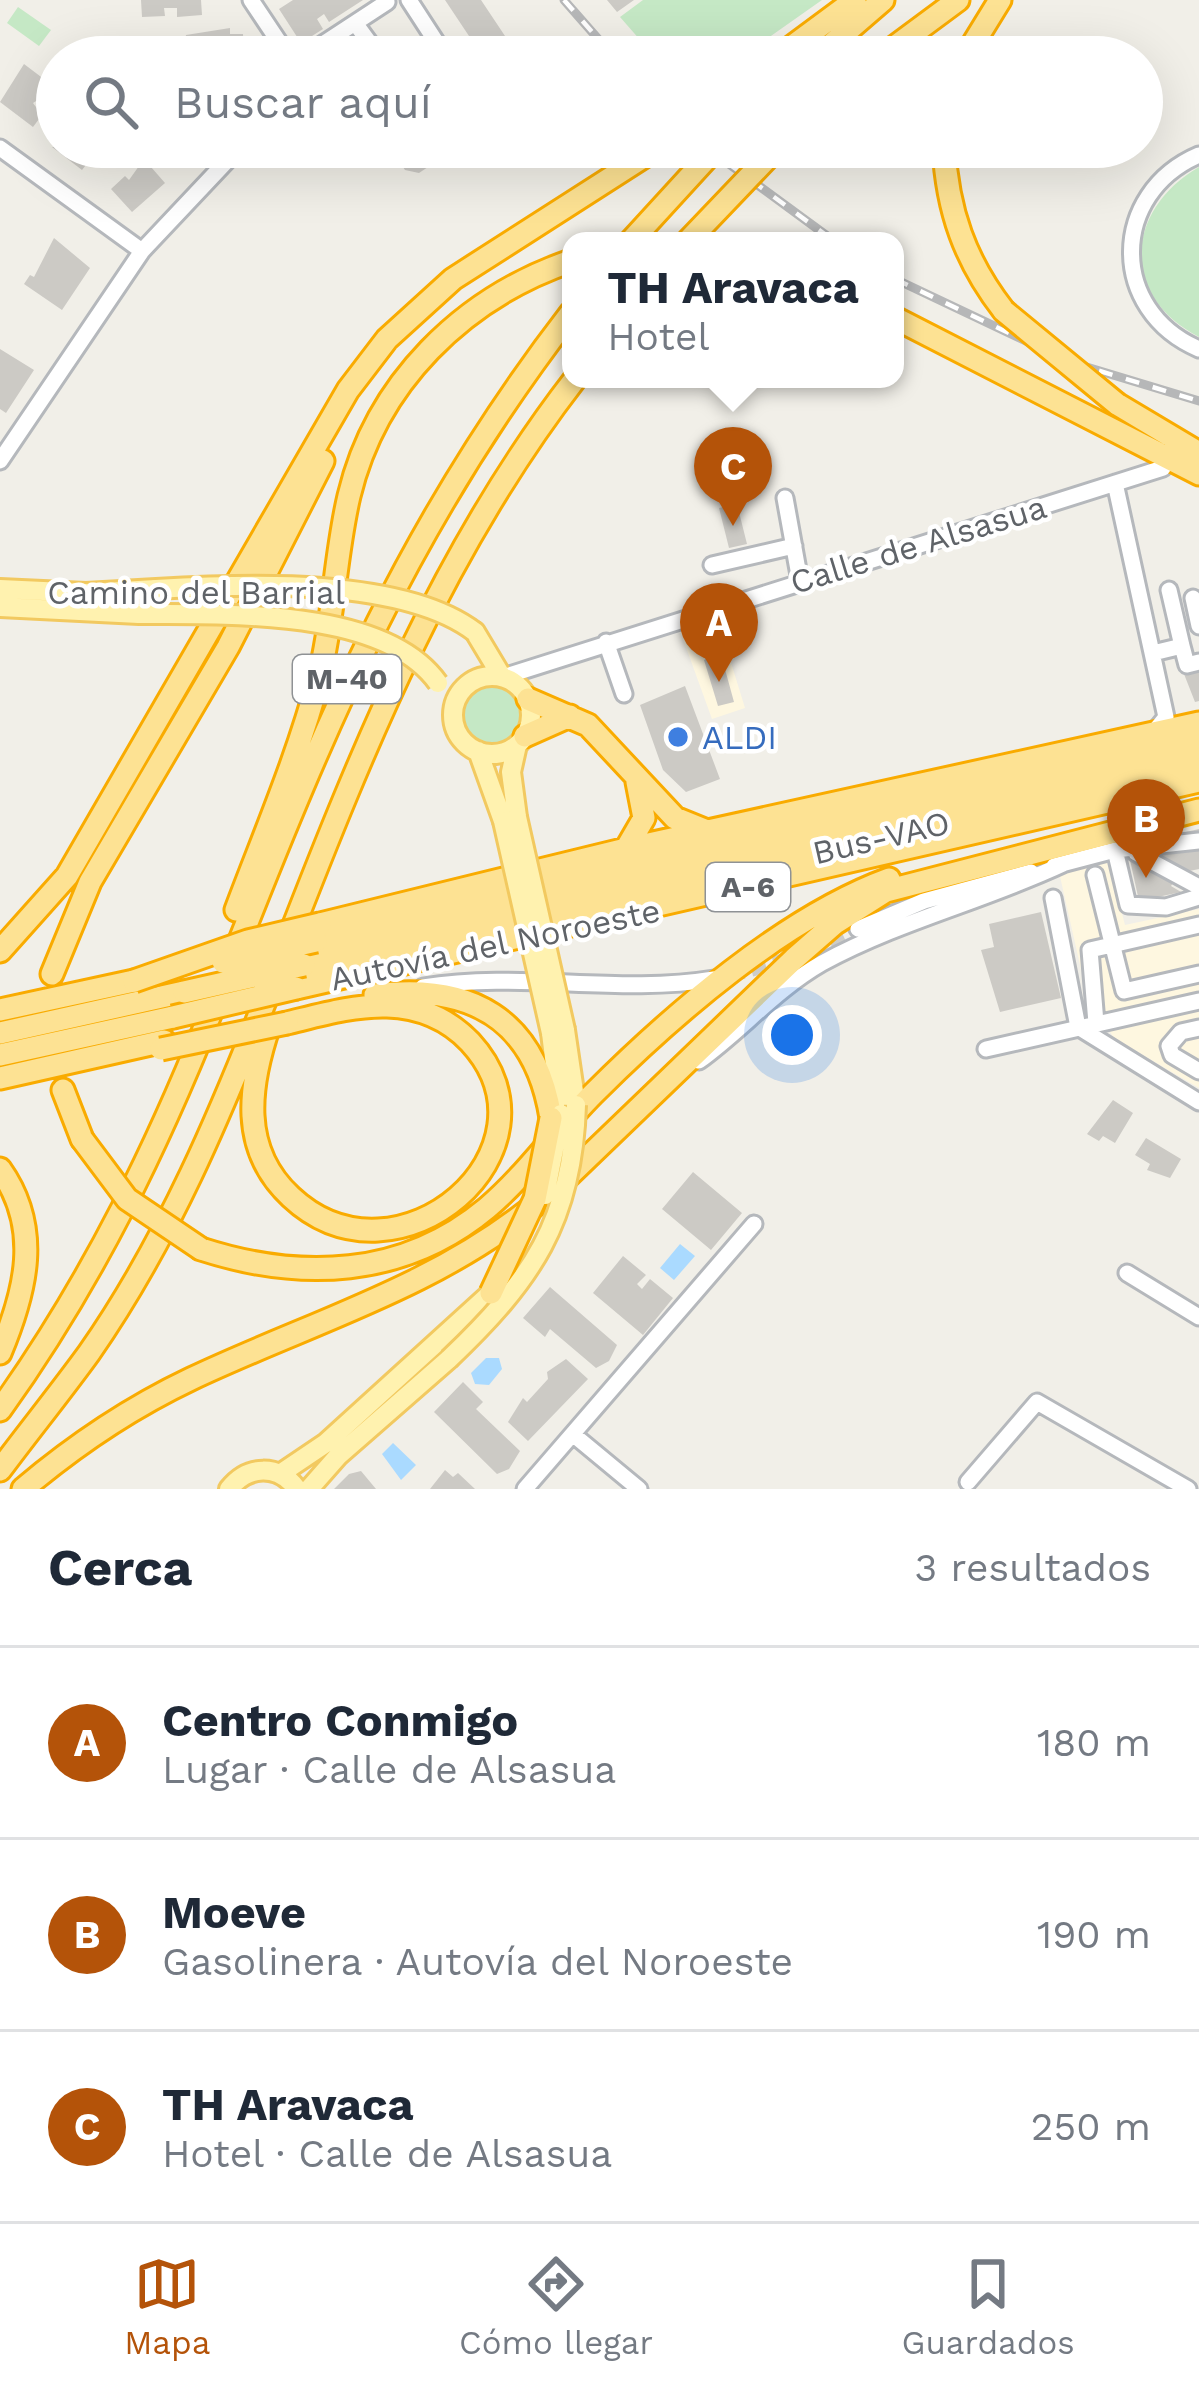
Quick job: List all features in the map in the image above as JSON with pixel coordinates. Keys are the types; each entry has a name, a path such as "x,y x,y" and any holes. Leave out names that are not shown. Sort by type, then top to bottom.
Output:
{"highway":[{"path":"806,36 855,0"},
{"path":"841,36 883,0"},
{"path":"909,36 958,0"},
{"path":"977,36 1000,0"},
{"path":"0,951 67,876 348,390 387,339 452,279 626,168"},
{"path":"639,232 699,168"},
{"path":"697,232 759,168"},
{"path":"946,168 962,242 1004,311 1117,404 1199,453"},
{"path":"186,1077 227,935 320,673 349,494 364,448 417,361 452,326 529,275 562,263"},
{"path":"904,323 1199,474"},
{"name":"M-40","path":"0,1410 57,1330 110,1242 186,1077 311,759 376,617 476,443 562,325"},
{"path":"52,974 90,882 274,563 363,374"},
{"name":"M-40","path":"0,1470 90,1351 200,1156 396,674 512,466 568,388"},
{"path":"526,696 599,734 675,818 708,831"},
{"path":"521,740 570,716"},
{"path":"318,933 626,849 1199,723"},
{"name":"Autovía del Noroeste","path":"0,1010 318,933 1199,740"},
{"name":"Bus-VAO","path":"0,1033 1199,760"},
{"path":"626,849 642,826 645,809 632,771"},
{"name":"Autovía del Noroeste","path":"0,1055 1199,781"},
{"path":"288,1018 388,1006 434,1016 460,1032 481,1056 497,1103 495,1136 471,1185 435,1214 400,1228 351,1228 295,1201 259,1149 251,1111 254,1076 348,786"},
{"path":"63,1090 82,1139 127,1198 201,1249 245,1264 307,1271 373,1264 419,1249 488,1208 620,1068 806,918 863,889 926,867 1199,800"},
{"path":"23,1489 89,1437 150,1400 383,1299 470,1252 577,1170 834,924 886,891 1199,810"},
{"path":"0,1078 379,995 456,995 510,1027 562,1112 535,1199 491,1294"},
{"path":"0,1169 26,1219 28,1258 0,1353"}],"main road":[{"name":"Camino del Barrial","path":"0,589 86,593 208,586 392,596 441,609 475,632 502,677"},
{"name":"Camino del Barrial","path":"0,607 286,620 352,632 405,649 438,682 453,712"},
{"path":"309,1489 338,1456 506,1304 549,1238 572,1162 562,1112 558,1032 510,819 478,751 459,736 453,712 470,683 502,677 526,696 531,722 511,772 510,819"},
{"path":"478,751 499,753 521,740"},
{"path":"229,1489 250,1472 280,1474 326,1443 491,1294"},
{"path":"280,1474 296,1489"}],"street":[{"path":"409,0 432,36"},
{"path":"258,2 278,36"},
{"path":"334,36 387,2"},
{"path":"355,22 365,36"},
{"path":"0,148 142,251"},
{"path":"1199,154 1175,165 1152,189 1134,220 1129,252 1135,288 1152,316 1199,349"},
{"path":"0,461 142,251 220,168"},
{"name":"Calle de Alsasua","path":"502,677 1163,469"},
{"path":"1115,483 1162,689 1165,722 1150,734"},
{"path":"785,497 800,581"},
{"path":"712,565 794,546"},
{"path":"1169,590 1187,665 1199,662"},
{"path":"1192,598 1199,626"},
{"path":"606,642 624,694"},
{"path":"1154,652 1182,646"},
{"path":"526,696 535,663"},
{"path":"858,929 952,892 1115,850 1199,841"},
{"path":"1115,850 1146,855 1199,887"},
{"path":"1115,850 1136,939"},
{"path":"672,1080 818,966 890,931 1063,864"},
{"path":"1096,875 1124,991 1199,974"},
{"path":"1128,905 1166,907 1199,897"},
{"path":"1053,898 1078,1027 1199,1102"},
{"path":"1096,1023 1090,950 1199,925"},
{"path":"379,995 498,978 641,986 714,979"},
{"path":"986,1049 1199,1001"},
{"path":"1199,1028 1181,1032 1169,1046 1172,1055 1199,1071"},
{"path":"525,1489 754,1224"},
{"path":"1126,1273 1199,1316"},
{"path":"968,1482 1037,1402 1188,1489"},
{"path":"575,1436 639,1489"}],"shaded area":[{"path":"717,617 745,708 712,719 679,628"},
{"path":"1108,860 1125,925 1199,909 1199,1088 1114,1038 1087,996 1059,872"}],"green space":[{"path":"643,0 822,0 771,36 637,36 620,17"},
{"path":"18,7 51,30 46,36 36,36 36,44 7,23"},
{"path":"1199,167 1199,337 1173,320 1155,299 1144,277 1141,253 1145,229 1157,206 1174,185"},
{"path":"492,687 512,695 520,715 512,735 492,743 472,735 464,715 472,695"}],"water":[{"path":"680,1244 695,1256 674,1280 660,1268"},
{"path":"486,1358 499,1358 502,1369 489,1385 475,1384 471,1373"},
{"path":"393,1443 416,1465 401,1480 382,1454"}],"building":[{"path":"141,0 201,0 202,15 177,17 177,8 164,8 165,16 142,17"},
{"path":"293,0 363,0 329,22 324,14 317,19 323,29 312,36 296,36 279,9"},
{"path":"445,0 481,0 505,36 469,36"},
{"path":"607,0 634,0 617,12"},
{"path":"230,28 230,34 243,36 186,36"},
{"path":"24,64 36,73 33,127 0,102"},
{"path":"138,168 152,168 165,183 132,212 111,189 125,176 129,180"},
{"path":"54,238 90,268 62,310 24,284 30,275 34,277"},
{"path":"0,349 34,370 6,413 0,409"},
{"path":"737,504 747,544 729,548 719,508"},
{"path":"720,651 734,702 718,706 704,660"},
{"path":"1199,667 1199,701 1195,702 1184,674"},
{"name":"ALDI","path":"685,686 720,779 686,792 663,770 640,705"},
{"path":"1199,829 1199,869 1180,873 1171,886 1181,892 1139,901 1130,860 1146,870 1168,836"},
{"path":"1041,912 1061,998 1000,1012 981,950 994,947 989,924"},
{"path":"1113,1100 1133,1113 1115,1143 1103,1136 1099,1141 1087,1134"},
{"path":"1146,1138 1181,1159 1170,1178 1147,1170 1150,1164 1135,1155"},
{"path":"693,1172 742,1213 711,1250 662,1209"},
{"path":"623,1256 646,1275 637,1284 642,1289 650,1279 673,1298 643,1335 593,1293"},
{"path":"550,1287 617,1345 609,1361 596,1368 550,1329 545,1337 523,1318"},
{"path":"566,1359 588,1379 528,1441 508,1422 523,1398 527,1402 548,1379 547,1372"},
{"path":"463,1382 483,1402 476,1409 520,1451 509,1469 497,1474 434,1412"},
{"path":"445,1470 453,1477 458,1473 475,1489 430,1489"},
{"path":"361,1471 376,1489 334,1489 349,1474"}],"tunnel":[{"path":"809,952 858,929"},
{"path":"729,975 787,960"}],"railway":[{"path":"564,0 596,36"},
{"path":"735,168 822,232"},
{"path":"904,283 1070,362 1199,401"}],"place":[{"name":"TH Aravaca","path":"733,526"},
{"name":"Centro Conmigo","path":"719,682"},
{"name":"ALDI","path":"678,737"},
{"name":"Moeve","path":"1146,878"}]}
